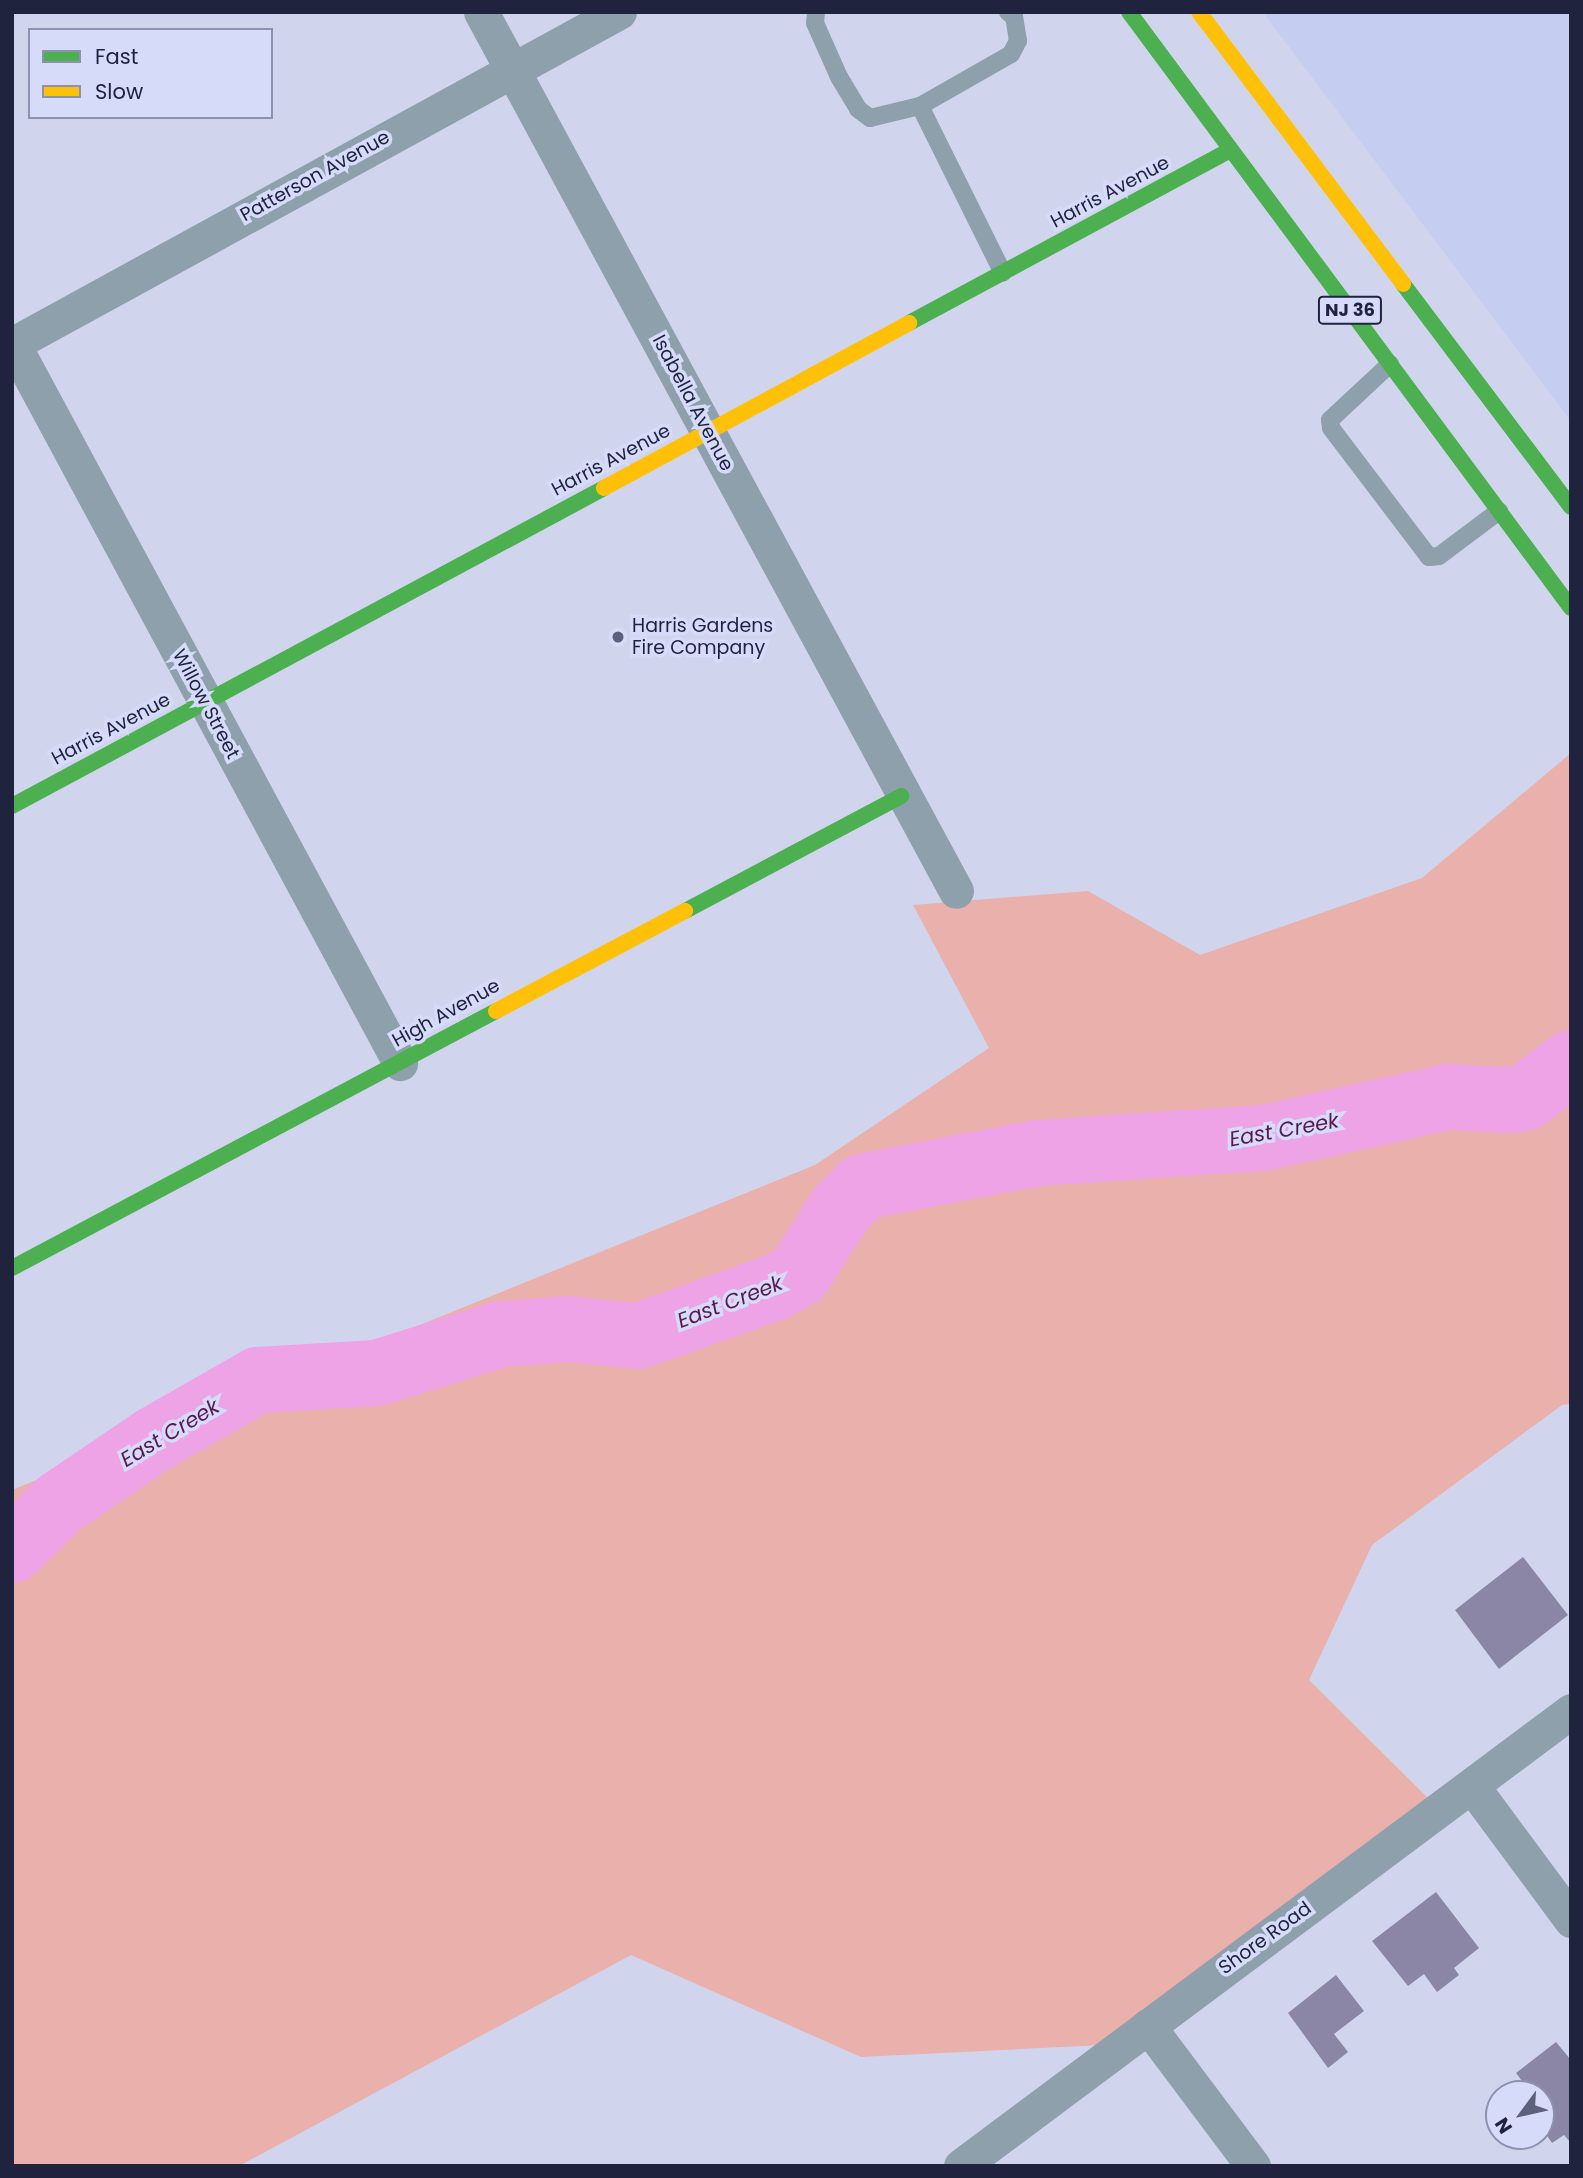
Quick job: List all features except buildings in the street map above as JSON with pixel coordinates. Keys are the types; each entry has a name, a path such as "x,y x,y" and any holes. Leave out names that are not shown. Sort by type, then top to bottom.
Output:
{"main road":[{"name":"NJ 36","path":"1129,12 1229,151 1571,607"},
{"name":"NJ 36","path":"1199,12 1571,507"},
{"name":"Harris Avenue","path":"12,806 1229,151"},
{"name":"High Avenue","path":"12,1268 901,796"}],"street":[{"name":"Isabella Avenue","path":"481,12 901,796 956,891"},
{"name":"Patterson Avenue","path":"13,343 619,12"},
{"name":"Willow Street","path":"13,343 400,1063"},
{"name":"Shore Road","path":"961,2166 1571,1712"},
{"path":"1472,1786 1571,1920"},
{"path":"1148,2026 1253,2166"}],"lane":[{"path":"816,12 815,23 858,109 870,118 920,106 1012,54 1018,41 1013,14"},
{"path":"920,106 1003,274"},
{"path":"1390,364 1330,420 1331,428 1429,556 1438,556 1499,511"}],"shaded area":[{"path":"1263,12 1571,12 1571,421 1268,19"},
{"path":"1571,753 1571,1404 1562,1405 1372,1545 1309,1680 1434,1804 1123,2044 861,2057 631,1955 239,2166 12,2166 12,1490 815,1165 989,1048 913,905 1088,891 1200,955 1422,878"}],"waterway":[{"name":"East Creek","path":"12,1550 60,1503 155,1439 258,1380 377,1373 501,1334 569,1329 638,1336 776,1287 799,1274 840,1210 862,1187 1037,1153 1263,1138 1448,1097 1511,1100 1525,1098 1571,1063"}],"traffic: fast":[{"path":"1129,12 1571,608"},
{"path":"909,323 1229,151"},
{"path":"1403,284 1571,507"},
{"path":"12,806 604,488"},
{"path":"685,911 901,796"},
{"path":"12,1268 496,1011"}],"traffic: slow":[{"path":"1199,12 1403,284"},
{"path":"604,488 909,323"},
{"path":"496,1011 685,911"}],"place":[{"name":"Harris Gardens Fire Company","path":"618,637"}]}
